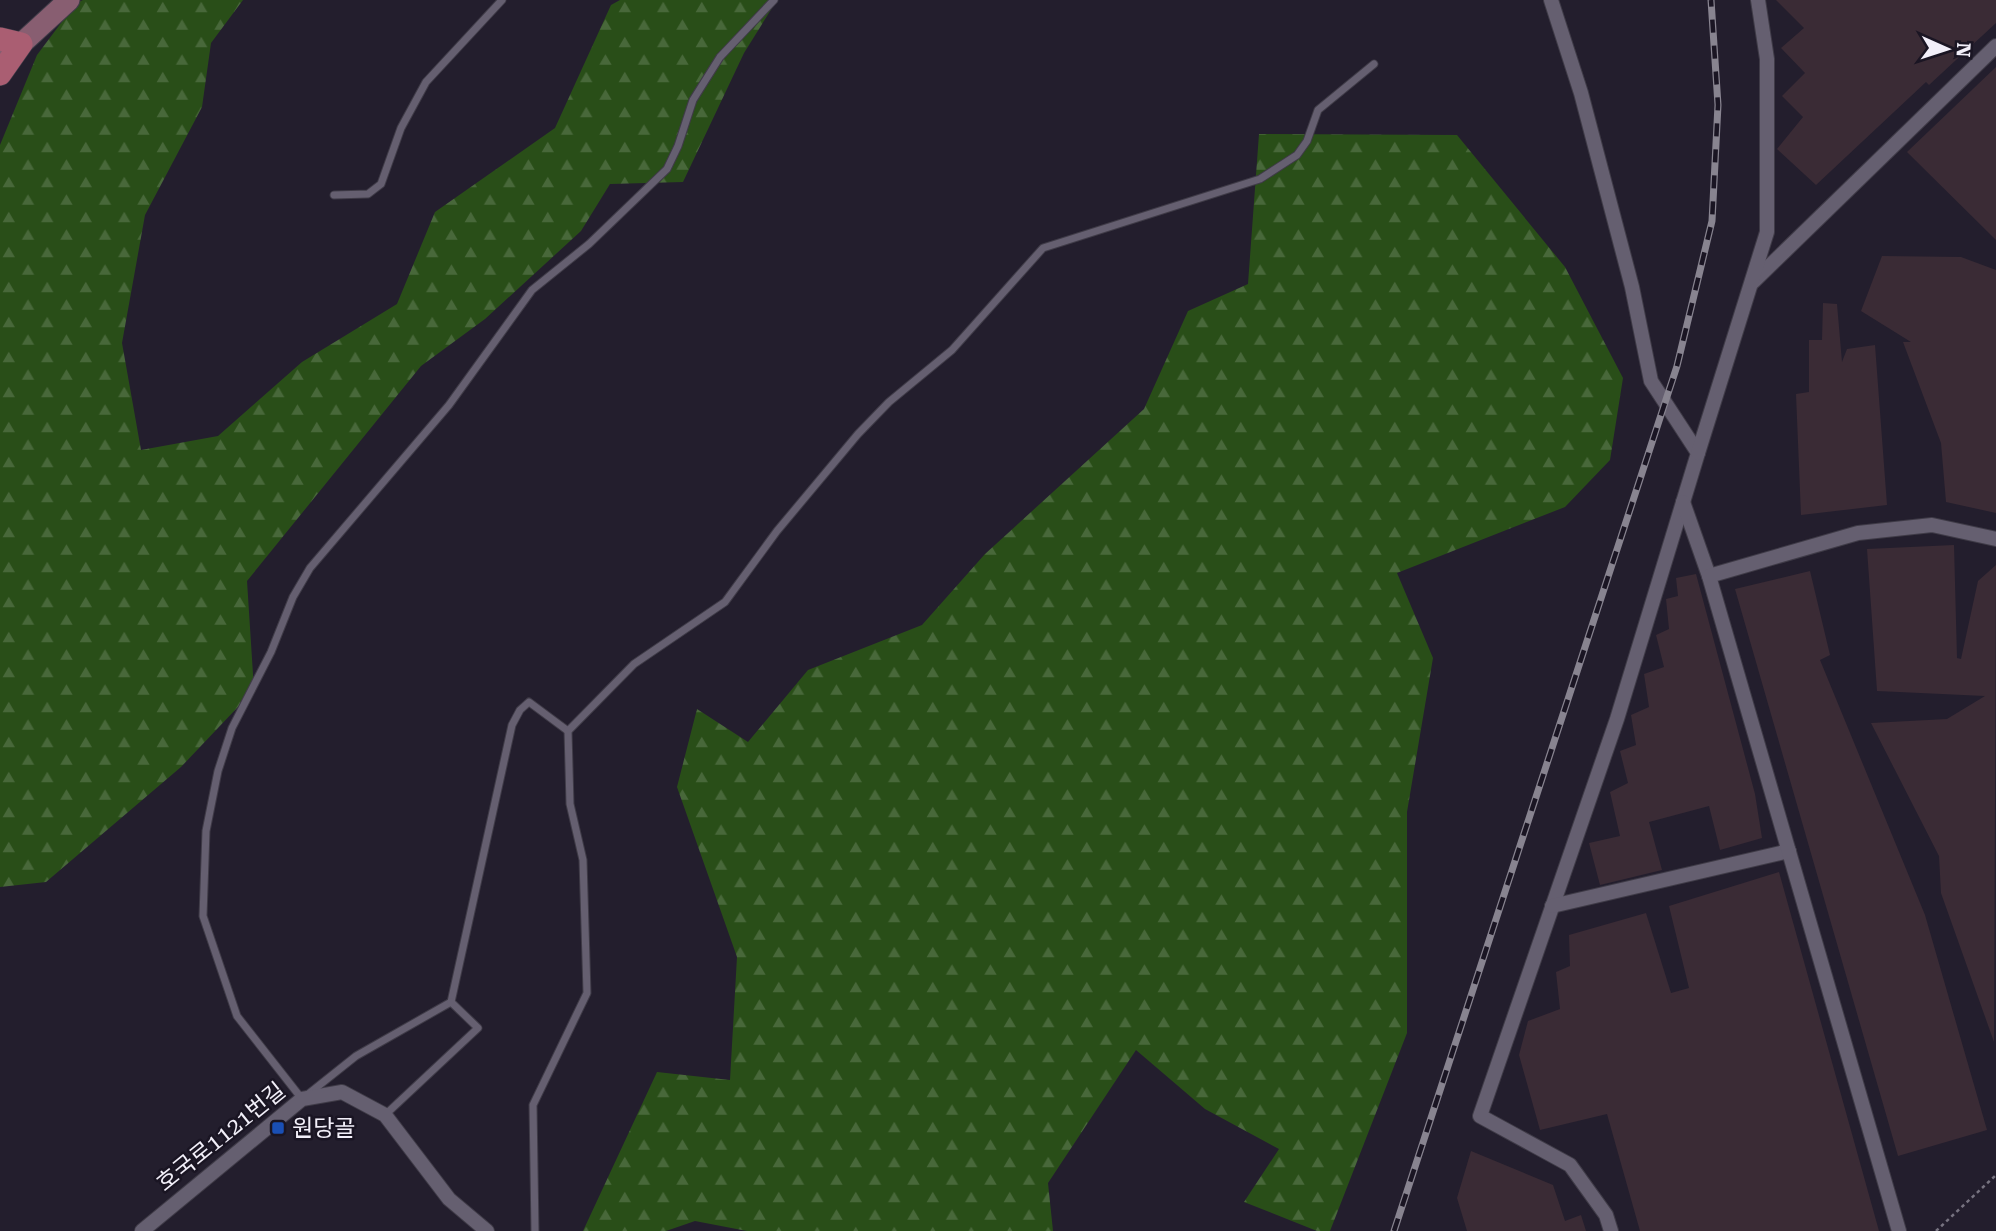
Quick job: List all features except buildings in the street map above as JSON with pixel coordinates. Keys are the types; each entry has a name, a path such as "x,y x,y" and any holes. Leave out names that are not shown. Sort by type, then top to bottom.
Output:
{"main road":[{"path":"0,74 7,44 69,0"}],"street":[{"path":"1551,0 1581,93 1612,210 1632,288 1651,382 1698,453"},
{"path":"1611,1231 1606,1215 1570,1165 1480,1116 1617,719 1767,232 1767,59 1758,0"},
{"path":"1750,285 1996,46"},
{"path":"1683,502 1709,576 1899,1231"},
{"path":"1709,576 1858,533 1932,525 1996,539"},
{"path":"1552,906 1789,851"},
{"name":"호국로1121번길","path":"142,1231 302,1099 342,1092 385,1115 449,1199 487,1231"}],"lane":[{"path":"334,195 368,194 381,184 401,128 426,82 502,0"},
{"path":"568,732 529,702 520,710 512,725 451,1002 356,1056 302,1099 237,1016 203,916 206,831 218,771 232,727 271,652 293,597 310,568 449,405 531,290 589,244 667,169 678,146 693,100 713,68 774,0"},
{"path":"535,1231 533,1105 587,993 583,860 570,804 568,732 634,664 725,603 777,531 858,434 889,402 952,350 1043,248 1260,178 1297,155 1307,141 1318,110 1374,64"},
{"path":"385,1115 478,1028 451,1002"}],"path":[{"path":"1936,1231 1996,1175"}],"green space":[{"path":"83,0 243,0 211,43 202,107 145,215 122,343 141,450 218,436 302,362 397,304 435,212 555,128 611,5 620,0 777,0 744,53 683,182 610,184 581,231 485,319 421,366 247,581 254,690 181,767 46,882 0,887 0,145 37,55 76,3"},
{"path":"1259,134 1457,135 1565,267 1623,378 1610,460 1565,507 1397,573 1433,658 1407,812 1407,1033 1330,1231 1317,1231 1244,1202 1279,1149 1205,1109 1136,1050 1048,1183 1053,1231 747,1231 695,1221 666,1231 583,1231 657,1072 730,1080 737,957 677,787 697,709 748,742 808,670 922,625 985,554 1144,409 1188,311 1248,284"}],"railway":[{"path":"1394,1231 1677,366 1712,221 1718,105 1711,0"}],"place":[{"name":"원당골","path":"278,1128"}]}
